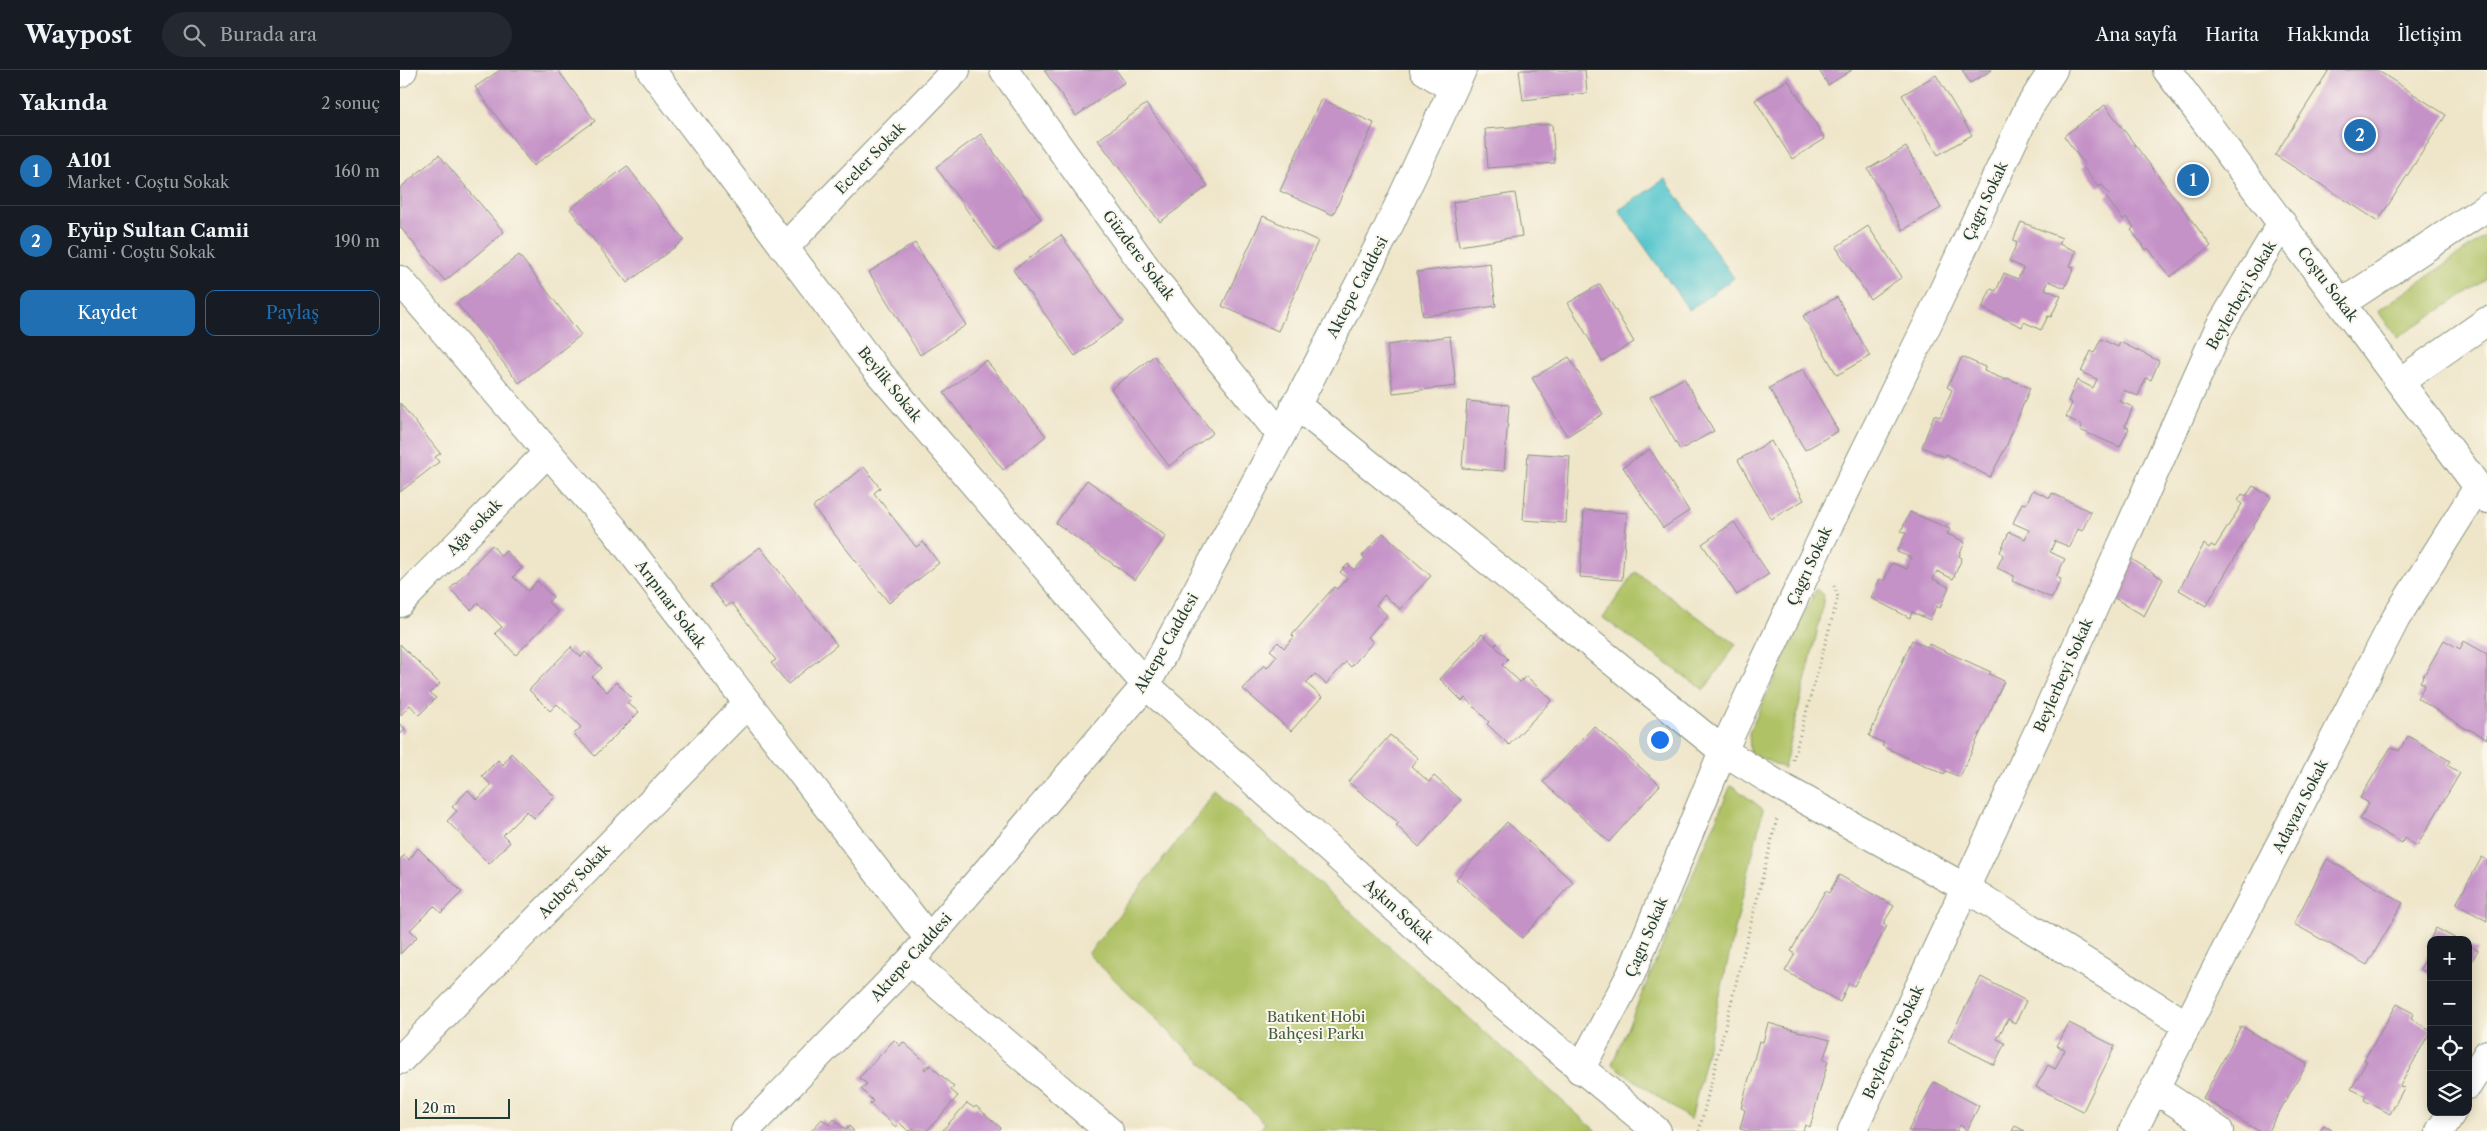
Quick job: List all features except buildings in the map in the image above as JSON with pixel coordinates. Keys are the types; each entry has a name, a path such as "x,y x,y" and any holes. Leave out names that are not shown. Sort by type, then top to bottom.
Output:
{"street":[{"path":"400,73 403,70"},
{"name":"Beylik Sokak","path":"651,70 875,368 1146,685"},
{"name":"Eceler Sokak","path":"784,248 956,70"},
{"name":"Güzdere Sokak","path":"1004,70 1152,276 1281,435"},
{"path":"1424,70 1458,79"},
{"name":"Çagrı Sokak","path":"1580,1070 1631,974 1723,751 1819,545 1929,321 2028,109 2053,70"},
{"name":"Coştu Sokak","path":"2167,70 2483,493"},
{"name":"Aktepe Caddesi","path":"745,1131 910,961 1146,685 1281,435 1295,404 1385,234 1458,79"},
{"path":"2342,303 2487,207"},
{"name":"Beylerbeyi Sokak","path":"1852,1131 1964,887 2044,719 2219,328 2282,223"},
{"name":"Arıpınar Sokak","path":"400,280 614,529 929,939"},
{"path":"2401,381 2487,321"},
{"path":"1295,404 1723,751 1785,789 1964,887 2187,1025"},
{"name":"Ağa sokak","path":"400,603 548,452"},
{"name":"Adayazı Sokak","path":"2133,1131 2396,618 2483,493"},
{"name":"Aşkın Sokak","path":"1146,685 1498,1000 1580,1070 1657,1131"},
{"name":"Acıbey Sokak","path":"400,1060 748,703"},
{"path":"910,961 1108,1131"},
{"path":"2472,1078 2487,1054"},
{"path":"2155,1089 2219,1131"},
{"path":"2440,1131 2449,1116"}],"path":[{"path":"1699,1131 1785,789 1838,598 1819,545"}],"green space":[{"path":"2487,235 2487,279 2397,338 2378,311"},
{"path":"1635,572 1736,644 1704,690 1603,618"},
{"path":"1816,589 1824,595 1821,616 1784,768 1750,753 1749,733"},
{"path":"1731,785 1763,809 1691,1120 1612,1064"},
{"name":"Batıkent Hobi Bahçesi Parkı","path":"1216,792 1596,1131 1259,1131 1265,1123 1088,954"}],"water":[{"path":"1665,179 1734,278 1689,310 1619,210"}],"place":[{"name":"Eyüp Sultan Camii","path":"2360,135"},
{"name":"A101","path":"2193,180"}]}
